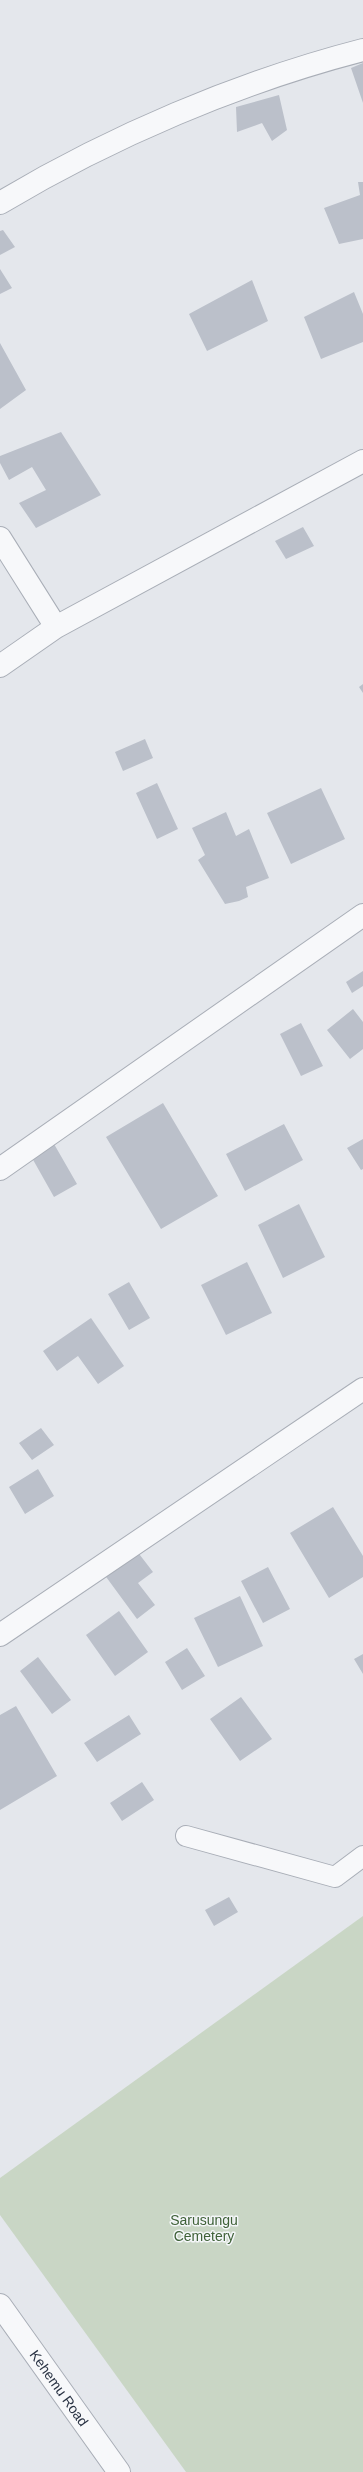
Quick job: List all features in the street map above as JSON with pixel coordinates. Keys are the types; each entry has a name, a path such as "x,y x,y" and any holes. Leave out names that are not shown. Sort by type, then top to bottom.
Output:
{"street":[{"path":"0,203 29,185 116,142 211,100 310,64 363,50"},
{"path":"0,666 56,627 363,461"},
{"path":"0,538 56,627"},
{"path":"0,1169 363,915"},
{"path":"0,1635 363,1389"},
{"name":"Kehemu Road","path":"0,2305 119,2472"}],"lane":[{"path":"186,1836 335,1877 363,1856"}],"green space":[{"name":"Sarusungu Cemetery","path":"363,1916 363,2472 186,2472 0,2215 0,2178"}],"building":[{"path":"363,63 363,103 351,68"},
{"path":"279,95 287,130 272,141 262,123 237,132 236,107"},
{"path":"358,182 363,182 363,239 339,244 324,208 360,195"},
{"path":"3,230 15,247 0,255 0,231"},
{"path":"0,269 12,288 0,294"},
{"path":"252,280 268,321 207,351 189,314"},
{"path":"354,292 363,314 363,342 321,359 304,317"},
{"path":"0,343 26,390 0,409"},
{"path":"61,432 101,495 36,528 19,503 46,490 32,467 9,480 0,463 0,456"},
{"path":"303,527 314,546 286,559 275,541"},
{"path":"363,684 363,693 359,687"},
{"path":"145,739 153,758 123,771 115,752"},
{"path":"157,783 178,829 157,839 136,793"},
{"path":"321,788 345,839 291,864 267,813"},
{"path":"226,812 236,836 249,829 269,878 246,887 248,897 239,901 225,904 198,860 205,855 192,828"},
{"path":"363,971 363,986 352,993 346,982"},
{"path":"353,1009 363,1022 363,1049 350,1059 327,1030"},
{"path":"301,1023 323,1066 301,1076 280,1034"},
{"path":"163,1103 218,1196 161,1229 106,1137"},
{"path":"284,1124 303,1160 245,1191 226,1154"},
{"path":"50,1137 77,1184 54,1197 27,1149"},
{"path":"363,1139 363,1169 361,1170 347,1148"},
{"path":"299,1204 325,1257 283,1278 258,1225"},
{"path":"247,1262 272,1313 226,1335 201,1285"},
{"path":"129,1282 150,1318 129,1330 108,1294"},
{"path":"91,1318 124,1366 98,1384 78,1356 57,1371 43,1351"},
{"path":"41,1428 54,1445 32,1460 19,1443"},
{"path":"38,1469 54,1496 25,1514 9,1487"},
{"path":"333,1507 363,1556 363,1577 329,1598 290,1533"},
{"path":"133,1546 153,1572 138,1583 155,1605 137,1619 101,1570"},
{"path":"268,1567 290,1609 263,1623 241,1581"},
{"path":"240,1596 263,1646 218,1667 194,1618"},
{"path":"119,1611 148,1652 115,1676 86,1635"},
{"path":"187,1648 205,1676 182,1690 165,1662"},
{"path":"363,1654 363,1674 354,1659"},
{"path":"38,1657 71,1700 52,1714 20,1671"},
{"path":"241,1697 272,1739 240,1761 210,1719"},
{"path":"16,1706 57,1776 0,1810 0,1715"},
{"path":"129,1715 141,1734 97,1762 84,1743"},
{"path":"142,1782 154,1800 122,1821 110,1803"},
{"path":"229,1897 238,1912 214,1926 205,1910"}]}
